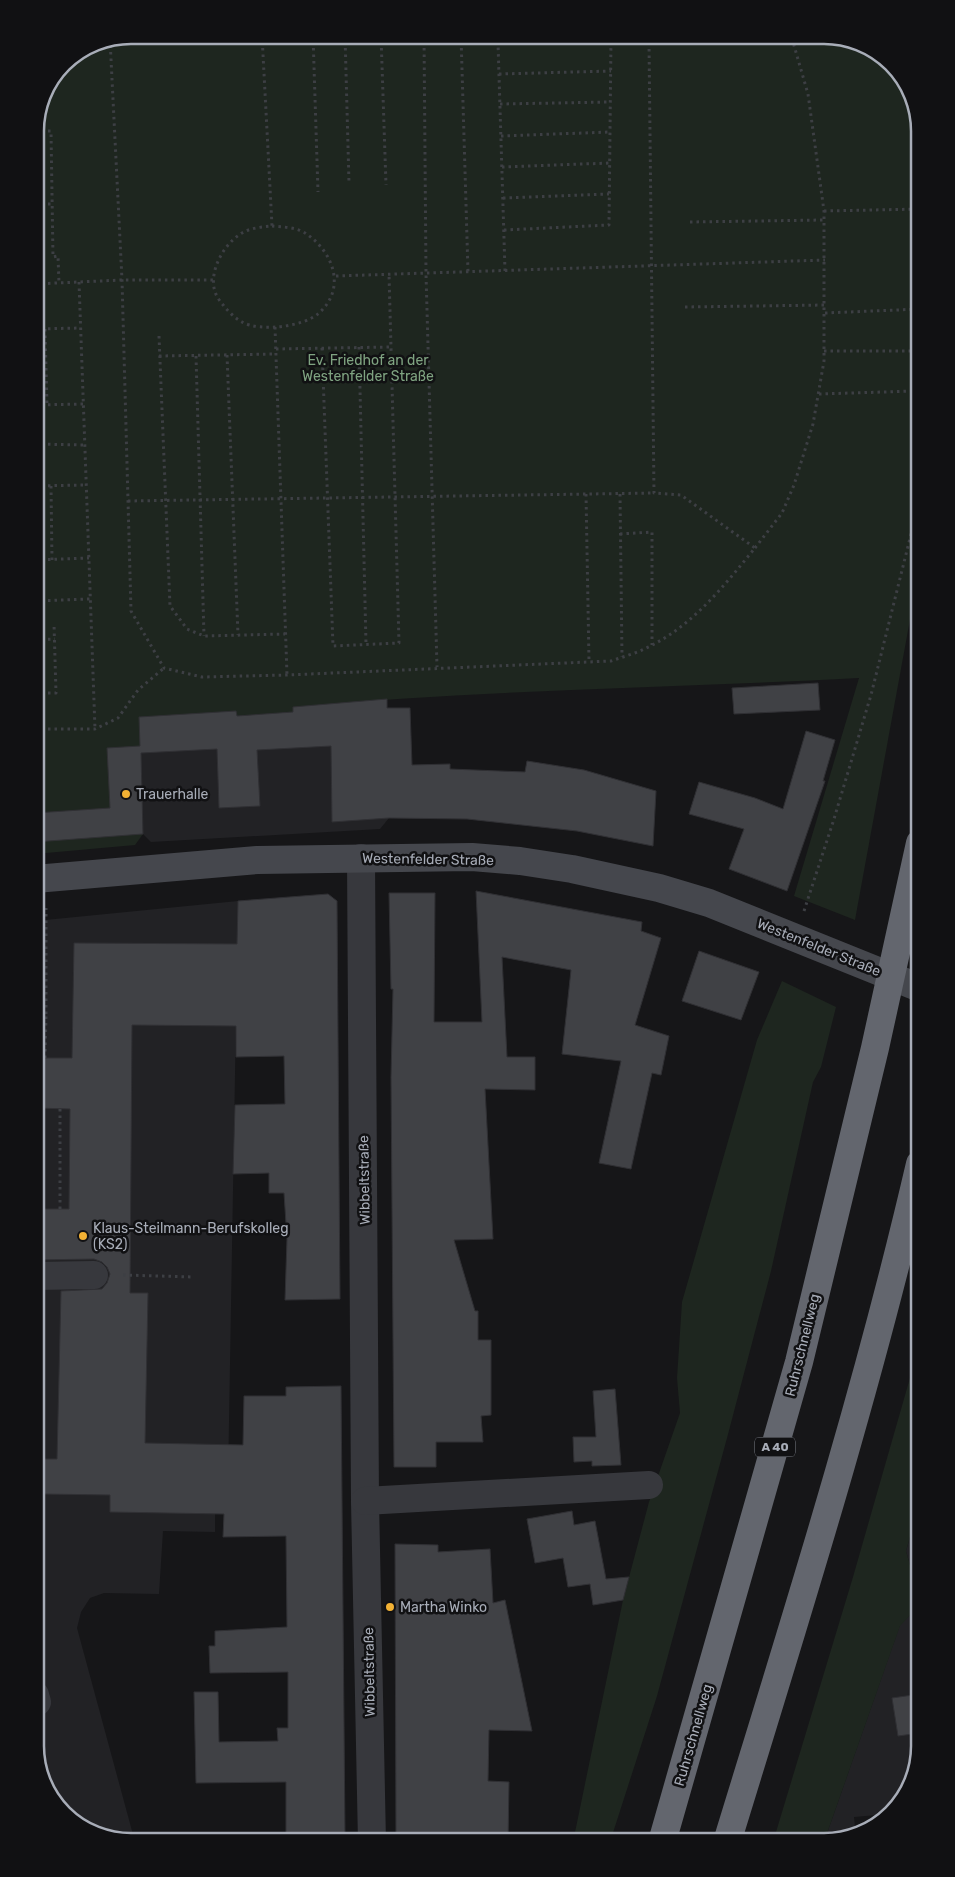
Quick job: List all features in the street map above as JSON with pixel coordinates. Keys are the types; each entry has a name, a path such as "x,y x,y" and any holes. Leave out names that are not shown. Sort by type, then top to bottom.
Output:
{"highway":[{"name":"Ruhrschnellweg","path":"665,1833 799,1362 875,1048 911,887"},
{"path":"731,1833 859,1404 892,1284 911,1203"}],"street":[{"name":"Westenfelder Straße","path":"44,878 257,860 361,858 472,857 572,869 659,888 709,903 911,984"},
{"name":"Wibbeltstraße","path":"361,858 365,1502 372,1833"},
{"path":"44,1275 104,1275"},
{"path":"365,1502 649,1485"}],"path":[{"path":"262,44 272,226"},
{"path":"313,44 318,192"},
{"path":"345,44 349,183"},
{"path":"381,44 386,185"},
{"path":"424,44 426,274 437,667"},
{"path":"461,44 468,272"},
{"path":"498,44 505,271"},
{"path":"504,230 609,225 611,44"},
{"path":"649,44 654,493"},
{"path":"110,46 122,280 131,611 164,668 202,677 612,661 652,645 676,631 715,597 782,513 806,454 819,394 824,351 824,211 808,94 794,44"},
{"path":"499,74 611,71"},
{"path":"500,104 610,102"},
{"path":"44,131 51,131 53,257 58,256 59,283"},
{"path":"501,136 610,132"},
{"path":"502,167 610,163"},
{"path":"503,198 609,194"},
{"path":"44,204 52,204"},
{"path":"824,211 911,209"},
{"path":"690,222 824,220"},
{"path":"272,226 304,232 329,257 336,276 331,295 319,314 298,323 275,327 243,323 228,312 218,299 213,280 216,263 226,247 239,234 254,228 272,226"},
{"path":"336,276 825,260"},
{"path":"322,348 333,646 399,643 389,274"},
{"path":"44,284 122,280 213,280"},
{"path":"79,282 95,729"},
{"path":"686,307 825,305"},
{"path":"825,313 911,309"},
{"path":"275,327 287,675"},
{"path":"80,328 45,329 47,405 83,404"},
{"path":"159,336 170,606 187,629 204,636 285,634"},
{"path":"276,350 391,346"},
{"path":"358,347 366,644"},
{"path":"824,351 911,351"},
{"path":"160,356 276,354"},
{"path":"227,355 238,635"},
{"path":"196,356 204,636"},
{"path":"819,394 911,391"},
{"path":"44,444 85,445"},
{"path":"44,486 86,485"},
{"path":"50,486 52,560"},
{"path":"128,501 654,493 681,495 755,548"},
{"path":"586,494 589,661"},
{"path":"620,494 622,657"},
{"path":"620,534 652,532 652,645"},
{"path":"795,938 834,819 871,695 911,534"},
{"path":"44,560 89,558"},
{"path":"44,601 90,599"},
{"path":"44,694 56,693 54,624"},
{"path":"44,640 55,640"},
{"path":"44,729 95,729 118,718 138,690 164,668"},
{"path":"45,1058 46,920"},
{"path":"60,1108 60,1209"},
{"path":"104,1275 193,1277"}],"shaded area":[{"path":"387,699 389,818 380,829 151,842 143,834 139,717 236,711 237,716 293,712 293,707"},
{"path":"238,901 228,1480 215,1514 215,1532 163,1531 159,1594 104,1593 90,1598 81,1612 77,1628 133,1833 103,1829 82,1819 73,1812 58,1795 50,1780 45,1763 44,920"},
{"path":"911,1534 911,1569 906,1551"},
{"path":"911,1614 911,1758 908,1769 897,1795 877,1815 854,1817 855,1828 841,1832 827,1833 900,1625"}],"green space":[{"name":"Ev. Friedhof an der Westenfelder Straße","path":"130,44 830,44 852,48 873,58 886,69 905,97 910,114 911,130 911,614 855,920 794,896 859,678 364,701 293,707 293,712 237,716 236,711 140,717 143,834 135,845 44,853 44,125 50,97 58,82 69,69 82,58 97,50 114,45"},
{"path":"782,981 836,1007 821,1067 813,1082 771,1271 657,1696 613,1833 575,1833 623,1600 649,1502 680,1413 677,1378 682,1302 757,1040"},
{"path":"911,1374 911,1534 906,1551 911,1569 911,1614 900,1626 827,1833 776,1833 853,1577"}],"building":[{"path":"818,683 820,710 734,714 732,688"},
{"path":"387,699 387,708 410,708 412,765 450,764 450,769 525,772 527,761 584,770 656,791 653,846 577,831 467,819 389,818 332,822 331,746 257,750 260,806 219,808 217,749 141,753 143,834 44,841 44,812 110,808 107,748 140,746 139,717 236,711 237,716 293,712 293,707"},
{"path":"806,731 835,740 823,781 825,781 787,891 729,869 744,829 689,814 699,782 755,798 783,809"},
{"path":"476,891 642,922 641,931 661,938 635,1025 669,1036 661,1075 652,1073 631,1169 599,1163 621,1061 562,1054 571,970 502,957 507,1057 535,1057 535,1090 485,1089 493,1239 454,1240 475,1311 478,1311 478,1340 491,1340 491,1415 481,1416 483,1442 436,1442 436,1467 394,1467 391,1077 393,989 391,989 389,893 435,893 434,1022 482,1022"},
{"path":"328,894 337,901 340,1299 285,1300 287,1239 284,1193 269,1193 269,1173 233,1174 235,1105 285,1104 284,1056 236,1057 236,1026 132,1025 130,1293 148,1293 145,1443 243,1445 244,1396 286,1396 286,1387 341,1386 345,1833 286,1833 286,1782 196,1783 194,1692 218,1692 219,1742 278,1741 277,1728 288,1728 288,1672 210,1673 209,1646 215,1646 215,1631 287,1627 286,1536 223,1537 224,1514 110,1512 110,1495 44,1494 44,1459 57,1459 61,1291 102,1289 107,1283 110,1274 102,1262 94,1259 44,1260 44,1209 69,1209 70,1109 44,1108 44,1058 72,1058 74,943 237,944 238,901"},
{"path":"699,951 759,972 741,1020 682,1001"},
{"path":"615,1389 621,1465 592,1466 592,1461 574,1462 573,1437 596,1437 593,1391"},
{"path":"572,1511 574,1525 595,1521 606,1579 629,1577 623,1600 593,1605 590,1584 568,1587 563,1558 535,1563 527,1519"},
{"path":"395,1544 438,1545 438,1552 490,1549 493,1603 505,1600 532,1731 489,1730 488,1781 509,1782 508,1833 396,1833"},
{"path":"911,1695 911,1734 898,1736 892,1698"}],"place":[{"name":"Trauerhalle","path":"126,794"},
{"name":"Klaus-Steilmann-Berufskolleg (KS2)","path":"83,1236"},
{"name":"Martha Winko","path":"390,1607"}]}
